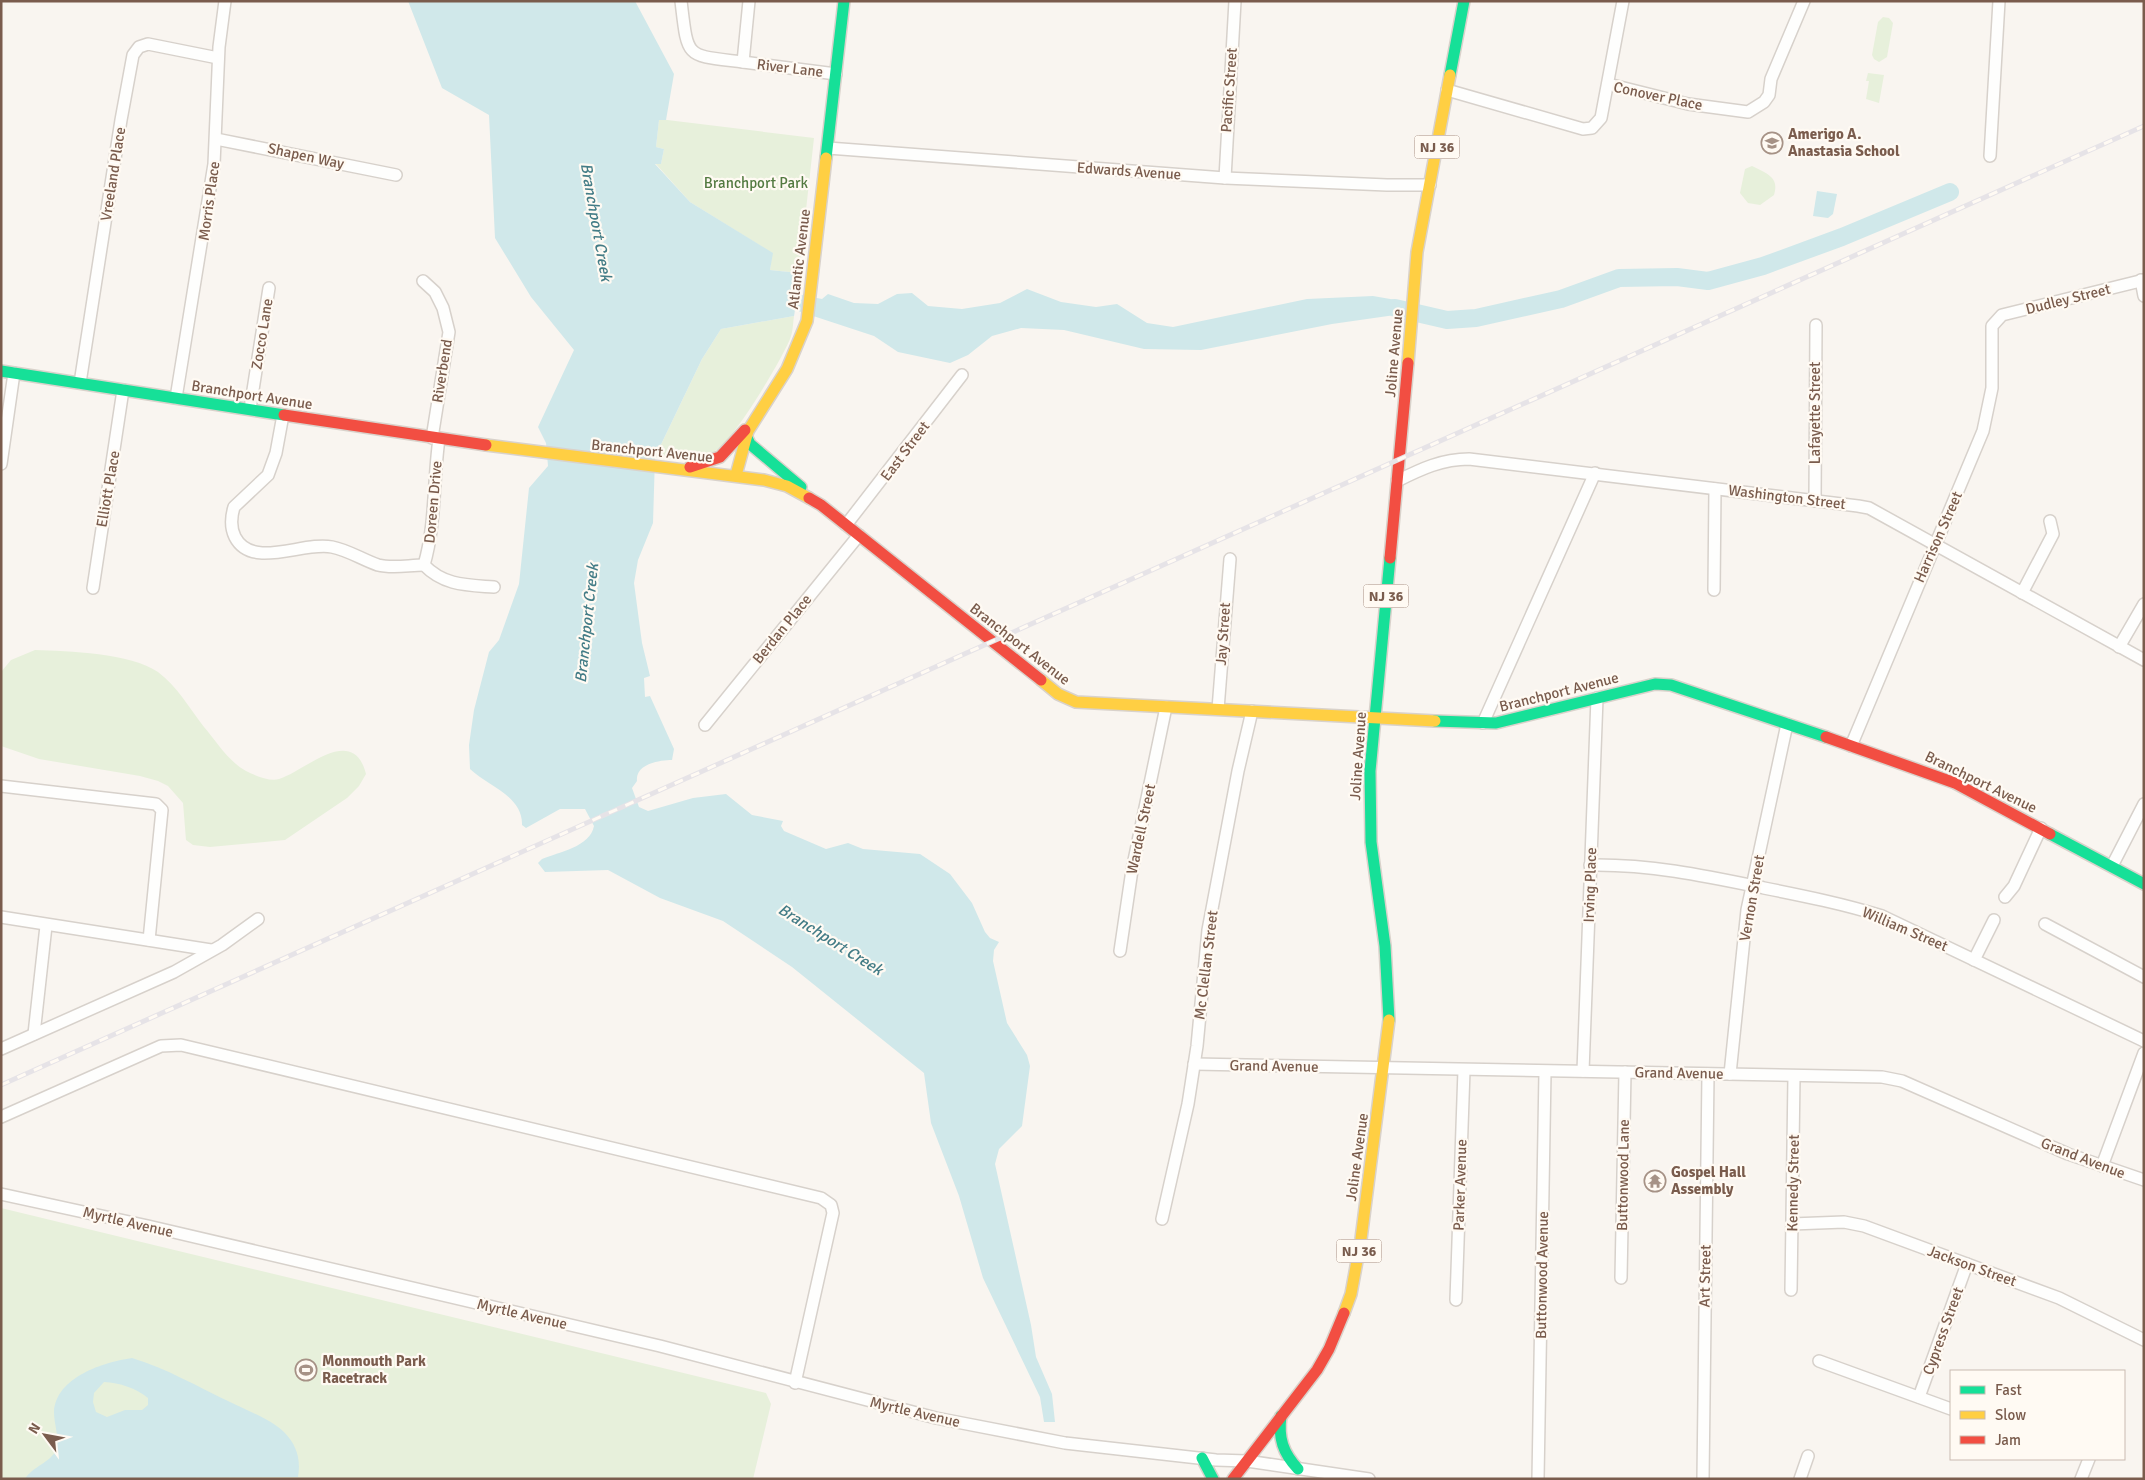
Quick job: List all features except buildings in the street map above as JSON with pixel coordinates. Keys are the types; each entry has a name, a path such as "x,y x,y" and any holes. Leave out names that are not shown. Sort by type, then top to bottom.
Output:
{"street":[{"name":"Morris Place","path":"176,398 209,206 216,139 218,58 225,1"},
{"name":"River Lane","path":"681,1 686,41 692,52 703,57 836,74"},
{"name":"River Lane","path":"743,62 749,1"},
{"name":"Atlantic Avenue","path":"736,475 746,436 758,412 787,369 800,342 807,317 844,1"},
{"name":"Pacific Street","path":"1225,178 1235,1"},
{"name":"Joline Avenue","path":"1233,1479 1317,1370 1329,1349 1351,1294 1389,1028 1388,980 1369,810 1370,772 1412,332 1417,252 1464,1"},
{"path":"1608,84 1623,1"},
{"name":"Conover Place","path":"1447,90 1586,129 1592,128 1602,118 1608,84 1688,104 1742,112 1756,109 1769,95 1771,79 1804,1"},
{"path":"1990,156 1999,1"},
{"name":"Vreeland Place","path":"80,384 121,120 134,55 139,47 148,44 218,58"},
{"name":"Shapen Way","path":"216,139 396,175"},
{"name":"Edwards Avenue","path":"828,148 1225,178 1386,185 1430,185"},
{"path":"2142,280 2144,296"},
{"name":"Dudley Street","path":"1994,321 2002,315 2142,280"},
{"name":"Riverbend","path":"423,281 435,292 443,308 449,332 436,439"},
{"name":"Zocco Lane","path":"250,409 269,288"},
{"name":"Harrison Street","path":"1851,746 1988,416 1992,388 1992,326 1994,321"},
{"name":"Lafayette Street","path":"1816,326 1816,501"},
{"name":"Branchport Avenue","path":"1,371 436,439 657,468 736,475 787,486 822,505 1024,668 1068,700 1375,719 1496,723 1655,684 1671,685 1955,783 2144,884"},
{"path":"1,464 14,373"},
{"name":"East Street","path":"846,525 962,375"},
{"name":"Elliott Place","path":"92,588 123,390"},
{"path":"676,469 699,466 720,456 738,439 758,412"},
{"name":"Doreen Drive","path":"283,415 276,453 268,475 234,507 231,527 237,541 243,548 259,554 301,547 332,546 385,566 424,565 443,580 453,584 494,588"},
{"path":"746,436 750,444 822,505"},
{"name":"Doreen Drive","path":"424,565 432,528 436,439"},
{"name":"Washington Street","path":"1398,482 1418,470 1452,459 1469,459 1596,473 1869,508 2144,660"},
{"path":"1483,723 1596,473"},
{"path":"1714,590 1715,489"},
{"path":"2022,592 2053,534 2050,521"},
{"name":"Berdan Place","path":"705,725 859,535"},
{"name":"Jay Street","path":"1218,709 1230,559"},
{"path":"2120,647 2144,604"},
{"name":"Irving Place","path":"1584,1072 1597,698"},
{"name":"Wardell Street","path":"1120,951 1132,870 1166,707"},
{"name":"Mc Clellan Street","path":"1162,1219 1186,1113 1194,1064 1210,922 1238,771 1252,711"},
{"name":"Vernon Street","path":"1730,1074 1744,935 1752,886 1787,724"},
{"path":"1,786 156,804 162,810 149,940"},
{"path":"2112,866 2144,804"},
{"path":"2004,897 2014,886 2041,828"},
{"name":"William Street","path":"1590,865 1645,866 1700,874 1853,907 1882,916 2144,1042"},
{"path":"1,918 211,950"},
{"path":"1,1049 174,972 258,919"},
{"path":"1974,960 1994,920"},
{"path":"2045,924 2144,977"},
{"path":"34,1034 46,926"},
{"path":"1,1117 161,1046 181,1045 821,1198 831,1205 833,1213 795,1383"},
{"path":"2102,1166 2144,1052"},
{"name":"Grand Avenue","path":"1194,1064 1896,1079 2068,1154 2144,1180"},
{"name":"Parker Avenue","path":"1456,1300 1464,1070"},
{"name":"Buttonwood Avenue","path":"1538,1479 1545,1072"},
{"name":"Buttonwood Lane","path":"1621,1278 1625,1072"},
{"name":"Art Street","path":"1703,1479 1708,1074"},
{"name":"Kennedy Street","path":"1791,1290 1794,1076"},
{"name":"Myrtle Avenue","path":"1,1194 148,1226 660,1346 795,1383 936,1418 1049,1440 1202,1458 1246,1461 1298,1469 1326,1476 1370,1479"},
{"name":"Jackson Street","path":"1792,1224 1858,1224 2058,1298 2144,1340"},
{"name":"Cypress Street","path":"1919,1397 1967,1264"},
{"path":"1820,1361 1950,1409"},
{"path":"1281,1416 1279,1441 1283,1453 1298,1469"},
{"path":"1800,1479 1808,1456"},
{"path":"1202,1458 1209,1468 1213,1479"},
{"path":"2081,1479 2089,1460"}],"green space":[{"path":"1883,17 1889,18 1893,23 1887,57 1879,62 1872,55 1878,22"},
{"path":"1868,73 1884,75 1879,103 1866,99 1869,81 1866,81"},
{"name":"Branchport Park","path":"659,119 814,138 799,273 770,270 772,253 690,202 655,163 661,164 664,149 656,147"},
{"path":"1752,166 1770,176 1775,184 1774,195 1760,205 1748,203 1740,193 1745,169"},
{"path":"794,316 791,336 785,350 745,417 723,444 715,451 701,457 686,459 655,457 702,359 721,329"},
{"path":"35,650 81,652 116,657 146,666 158,672 177,691 228,757 246,771 258,776 271,780 279,779 327,754 340,751 351,752 360,759 366,774 359,786 347,798 285,840 210,847 193,845 186,840 183,803 168,786 140,776 39,759 1,746 1,672 11,660"},
{"path":"1,1208 766,1393 771,1404 753,1479 1,1479"}],"water":[{"name":"Branchport Creek","path":"408,1 635,1 674,74 666,120 659,120 656,147 664,149 661,164 655,164 690,202 773,253 770,270 799,273 797,294 822,299 828,294 854,303 878,304 897,294 912,293 928,306 962,309 1000,303 1027,289 1061,302 1096,307 1117,304 1147,323 1173,327 1307,299 1373,296 1396,300 1395,315 1332,324 1201,350 1144,349 1064,330 1021,328 992,336 968,355 950,363 898,352 874,336 795,310 794,316 721,329 702,359 655,457 653,523 638,560 634,583 642,643 650,676 644,678 645,697 650,696 674,749 672,760 649,764 637,775 637,781 632,788 639,807 648,811 693,798 726,794 752,815 783,821 781,826 784,831 826,849 848,843 863,849 920,854 950,874 972,903 985,932 990,938 999,942 994,950 993,961 1007,1023 1027,1055 1030,1066 1022,1126 999,1149 995,1164 1031,1325 1036,1357 1052,1394 1055,1422 1044,1422 1040,1397 983,1278 959,1196 931,1123 924,1073 792,967 723,921 660,898 608,870 545,872 538,863 542,859 573,848 587,839 591,833 594,826 585,809 560,809 526,828 522,825 521,815 511,799 470,769 469,745 474,710 489,652 499,640 519,584 529,488 548,466 546,443 538,427 574,350 531,297 495,238 489,115 442,88"},
{"path":"1817,191 1837,194 1833,214 1828,218 1813,216"},
{"path":"132,1358 157,1367 273,1423 284,1432 295,1447 299,1465 298,1477 25,1479 32,1471 50,1458 56,1450 54,1412 57,1400 63,1389 83,1373","holes":["104,1382 138,1391 148,1398 148,1405 142,1410 125,1410 107,1417 96,1412 93,1402 94,1393"]}],"waterway":[{"path":"1395,308 1447,320 1476,318 1561,299 1619,278 1677,277 1708,281 1763,266 1842,237 1950,192"}],"railway":[{"path":"1,1085 2144,126"}],"traffic: fast":[{"path":"826,158 844,1"},
{"path":"1450,75 1464,1"},
{"path":"1,371 284,415"},
{"path":"746,436 750,444 801,487"},
{"path":"1389,1020 1385,946 1371,842 1370,771 1390,558"},
{"path":"1435,721 1496,723 1655,684 1671,685 1826,737"},
{"path":"2050,834 2144,884"},
{"path":"1281,1416 1280,1431 1283,1445 1298,1469"},
{"path":"1202,1458 1213,1479"}],"traffic: slow":[{"path":"1408,363 1417,252 1450,75"},
{"path":"736,475 748,431 787,369 807,321 826,158"},
{"path":"486,445 764,480 787,486 809,498"},
{"path":"1041,680 1058,694 1076,702 1435,721"},
{"path":"1344,1313 1351,1294 1361,1239 1389,1020"}],"traffic: jam":[{"path":"1390,558 1408,363"},
{"path":"284,415 486,445"},
{"path":"690,467 720,457 745,430"},
{"path":"809,498 821,505 1041,680"},
{"path":"1826,737 1955,783 2050,834"},
{"path":"1233,1479 1317,1370 1329,1349 1344,1313"}],"place":[{"name":"Amerigo A. Anastasia School","path":"1772,143"},
{"name":"Gospel Hall Assembly","path":"1655,1181"},
{"name":"Monmouth Park Racetrack","path":"306,1370"}]}
